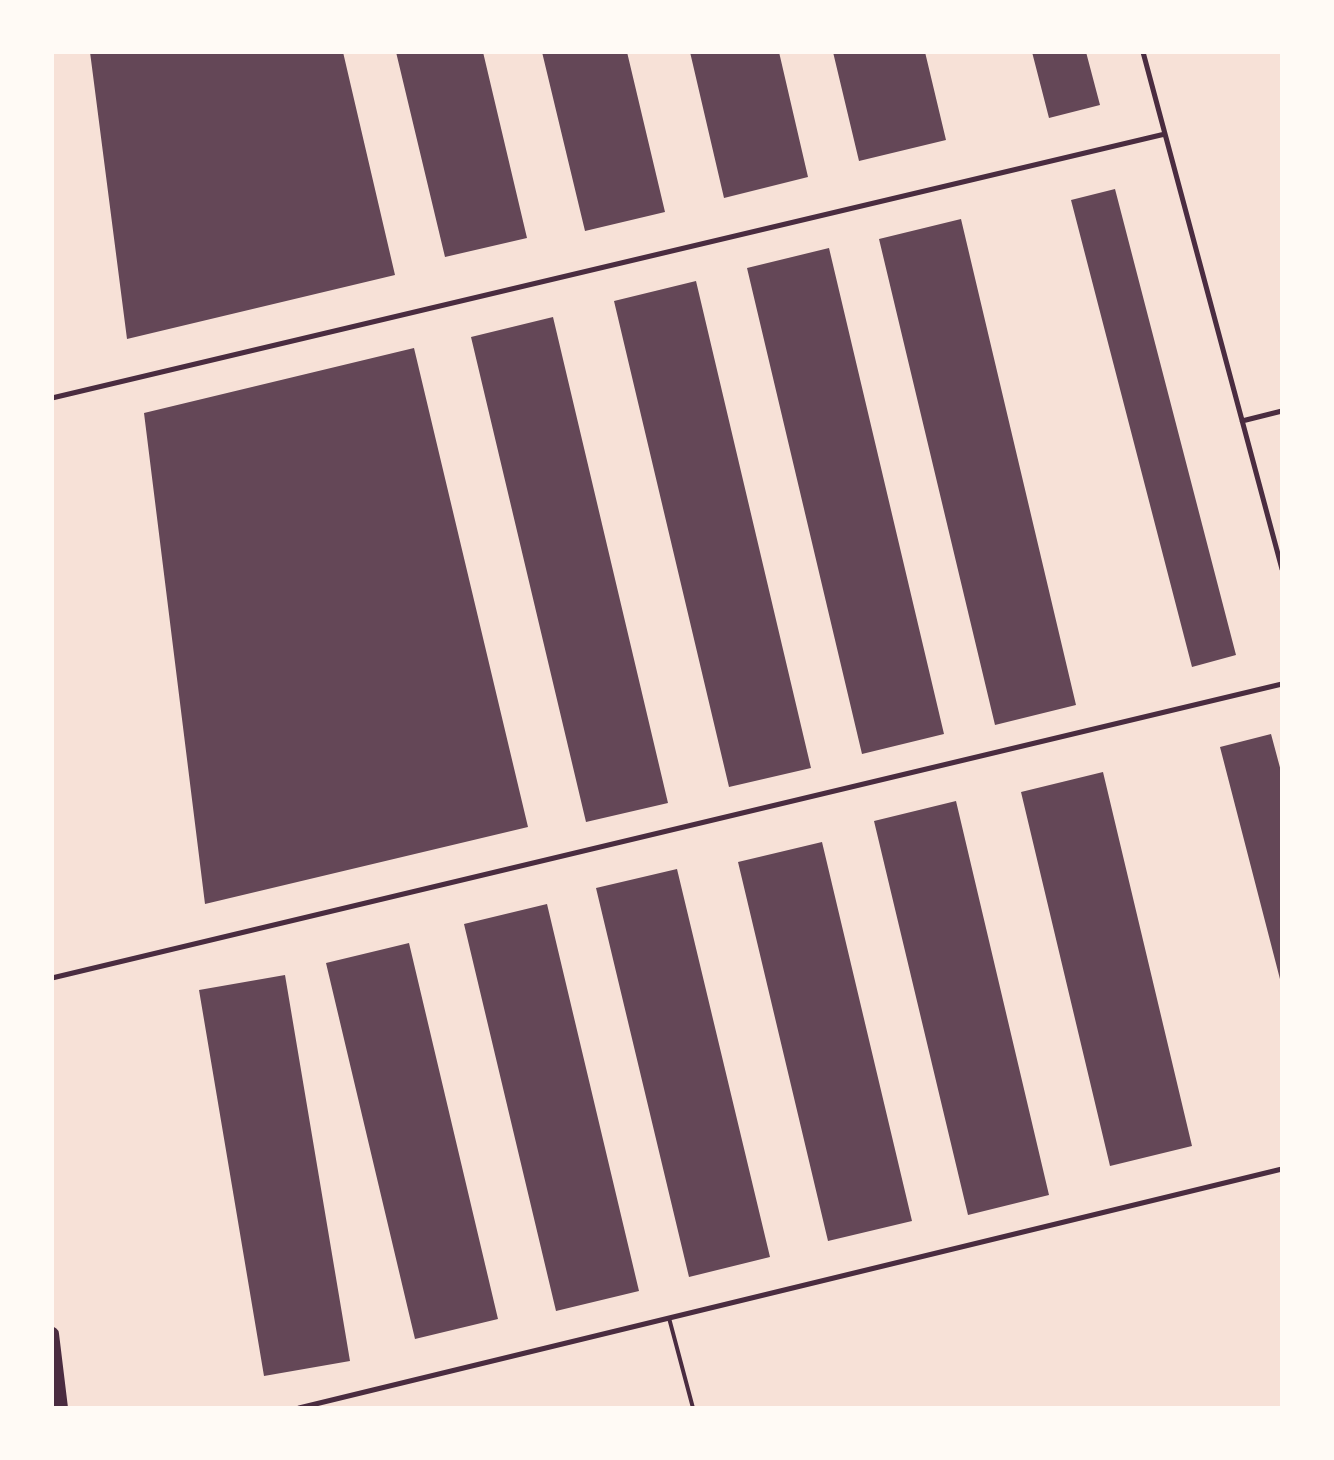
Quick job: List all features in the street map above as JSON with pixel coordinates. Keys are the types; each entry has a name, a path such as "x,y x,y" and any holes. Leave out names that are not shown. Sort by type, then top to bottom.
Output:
{"highway":[{"path":"52,1334 60,1408"}],"street":[{"path":"1143,52 1282,569"},
{"path":"52,398 1165,134"},
{"path":"1242,422 1282,411"},
{"path":"52,978 1282,684"},
{"path":"299,1408 1282,1169"}],"lane":[{"path":"669,1318 694,1408"}],"building":[{"path":"90,52 343,52 395,275 127,339"},
{"path":"396,52 483,52 527,238 445,257"},
{"path":"542,52 627,52 665,212 585,231"},
{"path":"690,52 779,52 808,177 724,198"},
{"path":"833,52 925,52 946,140 859,161"},
{"path":"1032,52 1086,52 1100,105 1049,118"},
{"path":"1115,189 1236,655 1192,667 1071,200"},
{"path":"961,219 1076,705 995,725 879,239"},
{"path":"829,248 944,734 862,754 747,268"},
{"path":"696,281 811,768 729,787 614,301"},
{"path":"553,317 668,803 586,822 471,337"},
{"path":"414,348 528,827 205,904 144,413"},
{"path":"1271,734 1282,775 1281,983 1220,747"},
{"path":"1103,772 1192,1146 1110,1166 1021,792"},
{"path":"956,801 1049,1195 968,1215 874,821"},
{"path":"822,842 912,1221 828,1241 738,862"},
{"path":"677,869 770,1257 689,1277 596,888"},
{"path":"547,904 639,1291 556,1311 464,924"},
{"path":"409,943 498,1319 415,1339 326,963"},
{"path":"285,975 350,1361 264,1376 199,990"}]}
